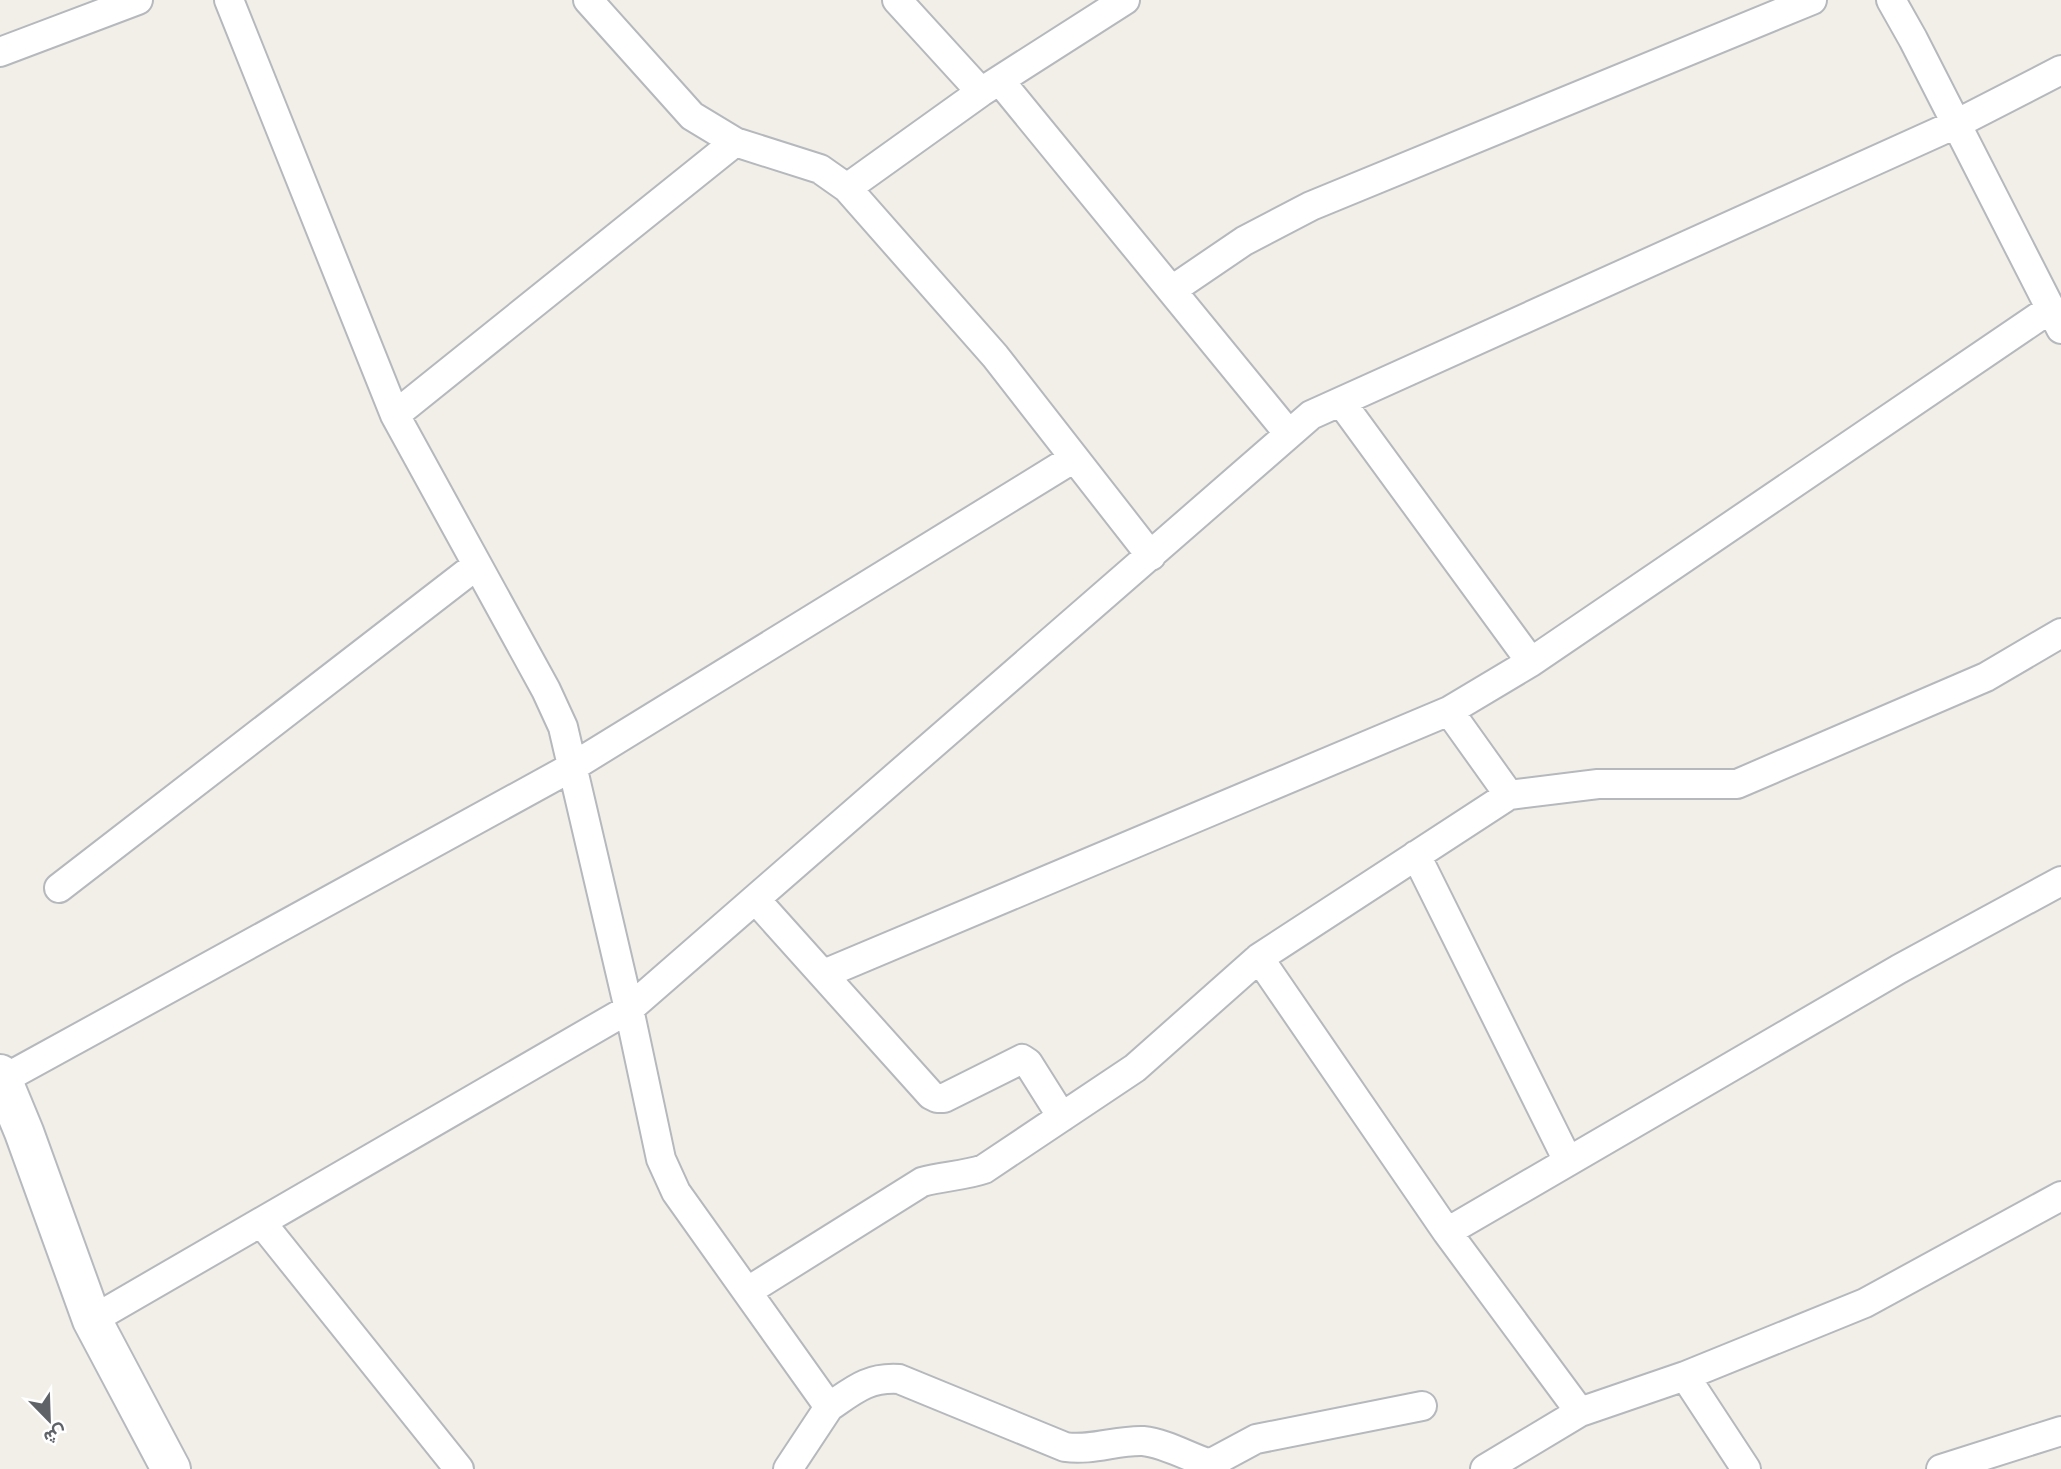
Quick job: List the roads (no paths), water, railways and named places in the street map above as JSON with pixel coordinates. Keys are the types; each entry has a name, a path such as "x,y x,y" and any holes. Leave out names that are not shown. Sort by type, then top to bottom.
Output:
{"street":[{"path":"0,52 138,0"},
{"path":"229,0 395,415 546,690 563,727 629,1009 660,1159 676,1192 829,1407"},
{"path":"588,0 692,116 735,142 820,169 847,188 995,356 1151,556"},
{"path":"897,0 991,87 1172,290 1289,434"},
{"path":"847,188 991,87 1125,0"},
{"path":"1172,290 1244,242 1311,206 1812,0"},
{"path":"824,974 1449,711 1531,662 2055,319 1891,0"},
{"path":"92,1320 629,1009 1311,415 1956,124 2061,70"},
{"path":"395,415 735,142"},
{"path":"1341,402 1531,662"},
{"path":"171,1469 92,1320 12,1134 1,1077 572,767 1074,458"},
{"path":"59,888 477,565"},
{"path":"748,1291 922,1182 967,1175 984,1169 1135,1068 1259,958 1509,795 1598,785 1737,783 1986,677 2061,633"},
{"path":"1449,711 1509,795"},
{"path":"1416,855 1568,1161"},
{"path":"1447,1232 1899,969 2061,881"},
{"path":"755,900 931,1095 944,1098 1022,1059 1028,1063 1062,1117"},
{"path":"1259,958 1447,1232 1580,1412"},
{"path":"1485,1469 1580,1412 1685,1376 1865,1303 2061,1196"},
{"path":"261,1222 459,1469"},
{"path":"1685,1376 1746,1469"},
{"path":"788,1469 829,1407 863,1384 882,1378 899,1379 1065,1447 1082,1449 1142,1441 1153,1443 1203,1466 1256,1439 1422,1406"},
{"path":"1941,1469 2061,1431"}]}
